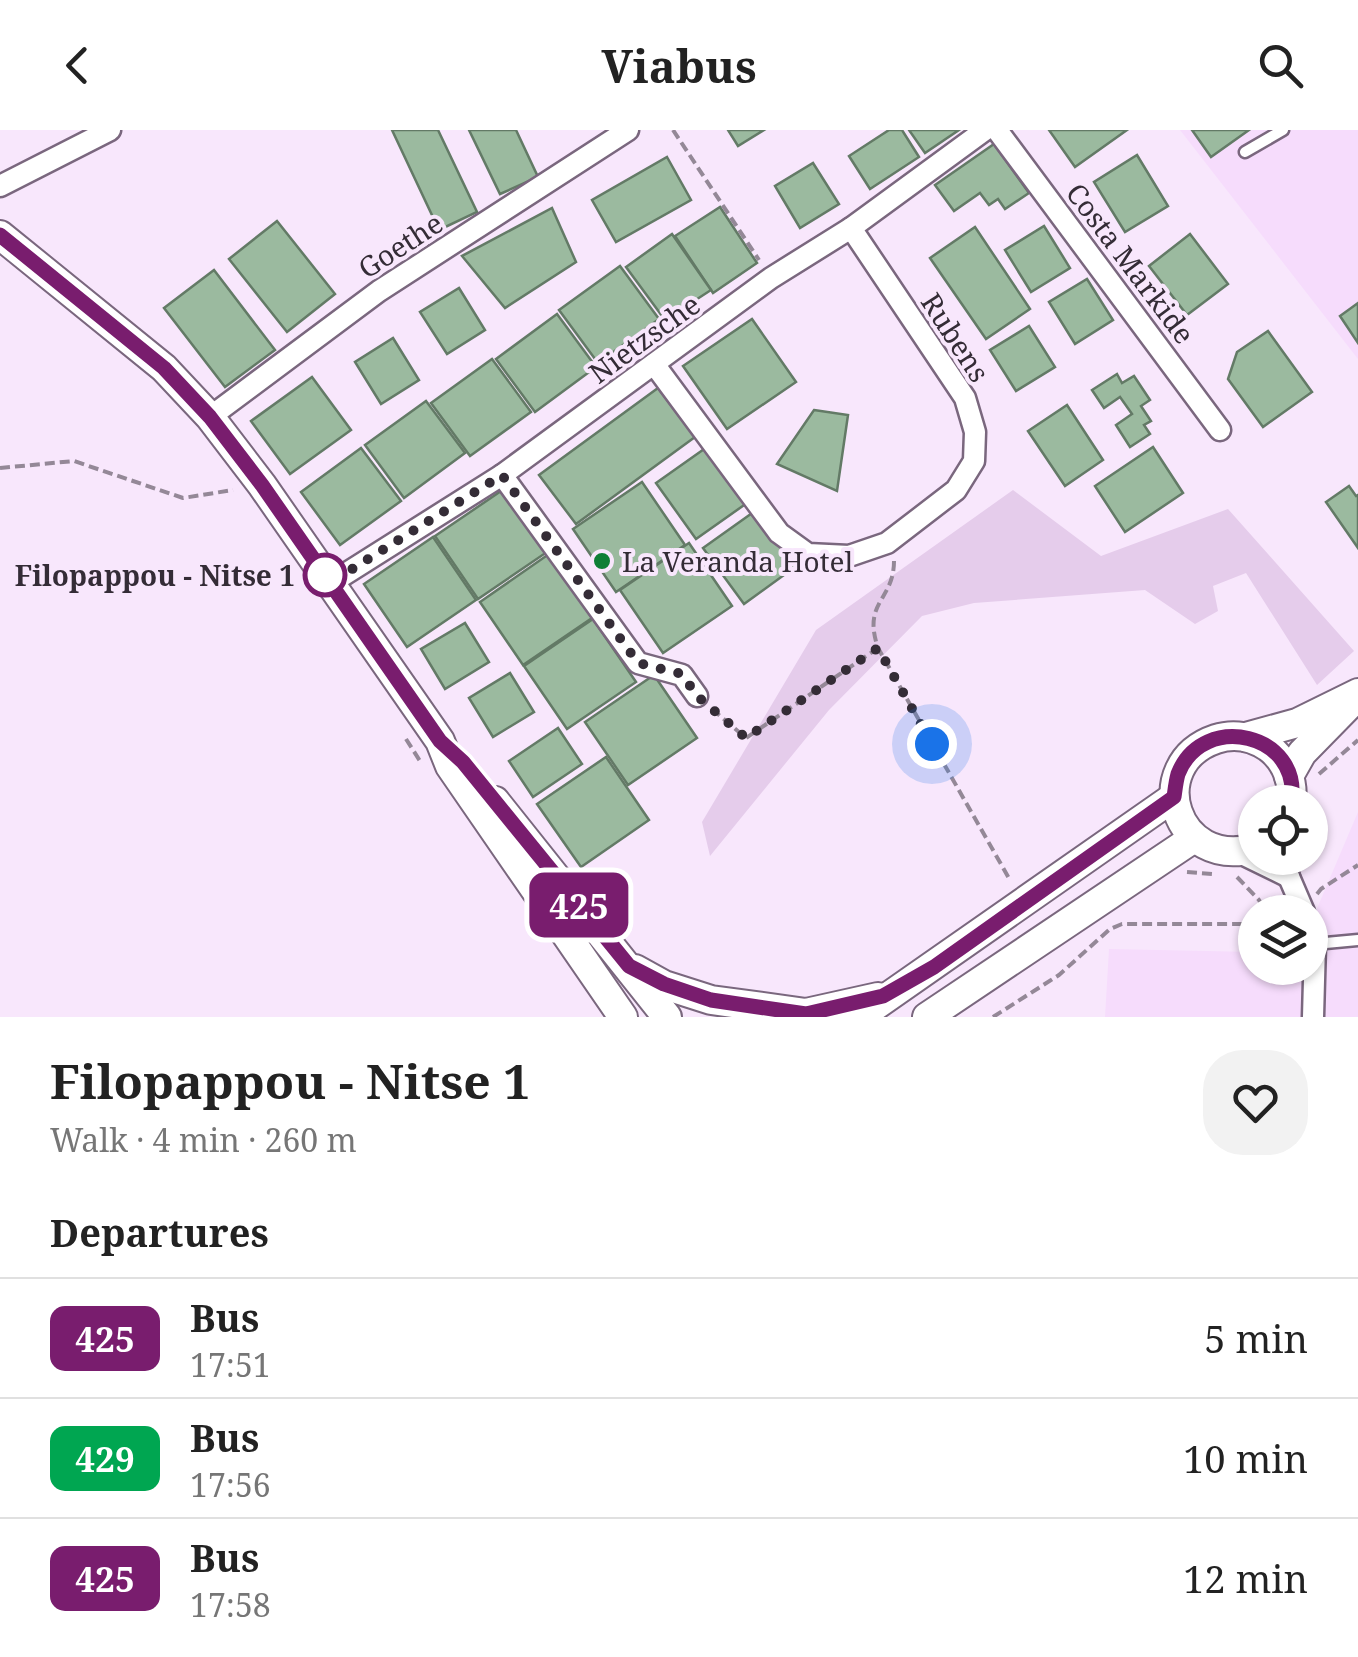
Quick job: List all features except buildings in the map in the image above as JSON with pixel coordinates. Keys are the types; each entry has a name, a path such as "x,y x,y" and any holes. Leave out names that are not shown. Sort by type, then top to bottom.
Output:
{"street":[{"path":"0,186 110,130"},
{"name":"Goethe","path":"210,417 379,291 628,130"},
{"name":"Nietzsche","path":"330,583 502,475 771,278 851,228 985,130"},
{"name":"Costa Markide","path":"997,130 1220,430"},
{"name":"Rubens","path":"654,364 779,533 808,554 849,556 886,542 956,490 974,461 975,432 965,398 851,228"},
{"path":"0,235 164,368 210,417 262,485 440,741 463,762 668,1017"},
{"path":"502,475 638,663 682,674 697,696"},
{"path":"1246,737 1297,723 1358,694"},
{"path":"1299,785 1302,752 1358,694"},
{"path":"1238,851 1222,852 1208,847 1184,827 1174,797 1177,776 1188,757 1204,743 1225,736 1246,737 1273,751 1299,785"},
{"path":"440,741 450,766 623,1017"},
{"path":"860,1017 1174,797"},
{"path":"927,1017 1194,838"},
{"path":"629,966 664,984 711,1000 806,1014 883,996 934,967"},
{"path":"1311,985 1313,1017"}],"lane":[{"path":"1245,152 1283,130"},
{"path":"1328,930 1358,940"}],"path":[{"path":"673,130 771,278"},
{"path":"0,468 74,461 183,498 262,485"},
{"path":"886,542 894,558 894,576 873,616 878,648 1023,904"},
{"path":"697,696 746,738 878,648"},
{"path":"1299,785 1358,740"},
{"path":"1319,895 1321,889 1358,865"},
{"path":"1182,871 1238,878 1254,895"},
{"path":"993,1017 1059,976 1110,929 1122,924 1238,924"}],"shaded area":[{"path":"1180,130 1358,130 1358,359"},
{"path":"1013,490 1101,556 1228,509 1354,651 1317,685 1246,573 1213,586 1218,611 1195,624 1145,590 974,603 922,616 829,710 710,856 702,822 816,630"},
{"path":"1358,812 1358,1017 1105,1017 1109,949 1238,952 1238,985 1328,985 1328,895 1323,895"}],"bus line":[{"name":"425","path":"0,235 164,368 210,417 262,485 440,741 463,762 629,966 664,984 711,1000 806,1014 883,996 934,967 1174,797 1177,776 1188,757 1204,743 1225,736 1260,742 1283,762 1291,785"}],"place":[{"name":"La Veranda Hotel","path":"602,561"},
{"name":"Filopappou - Nitse 1","path":"325,575"}],"route":[{"path":"325,575 330,583 502,475 638,663 682,674 697,696 746,738 878,648 932,744"}]}
